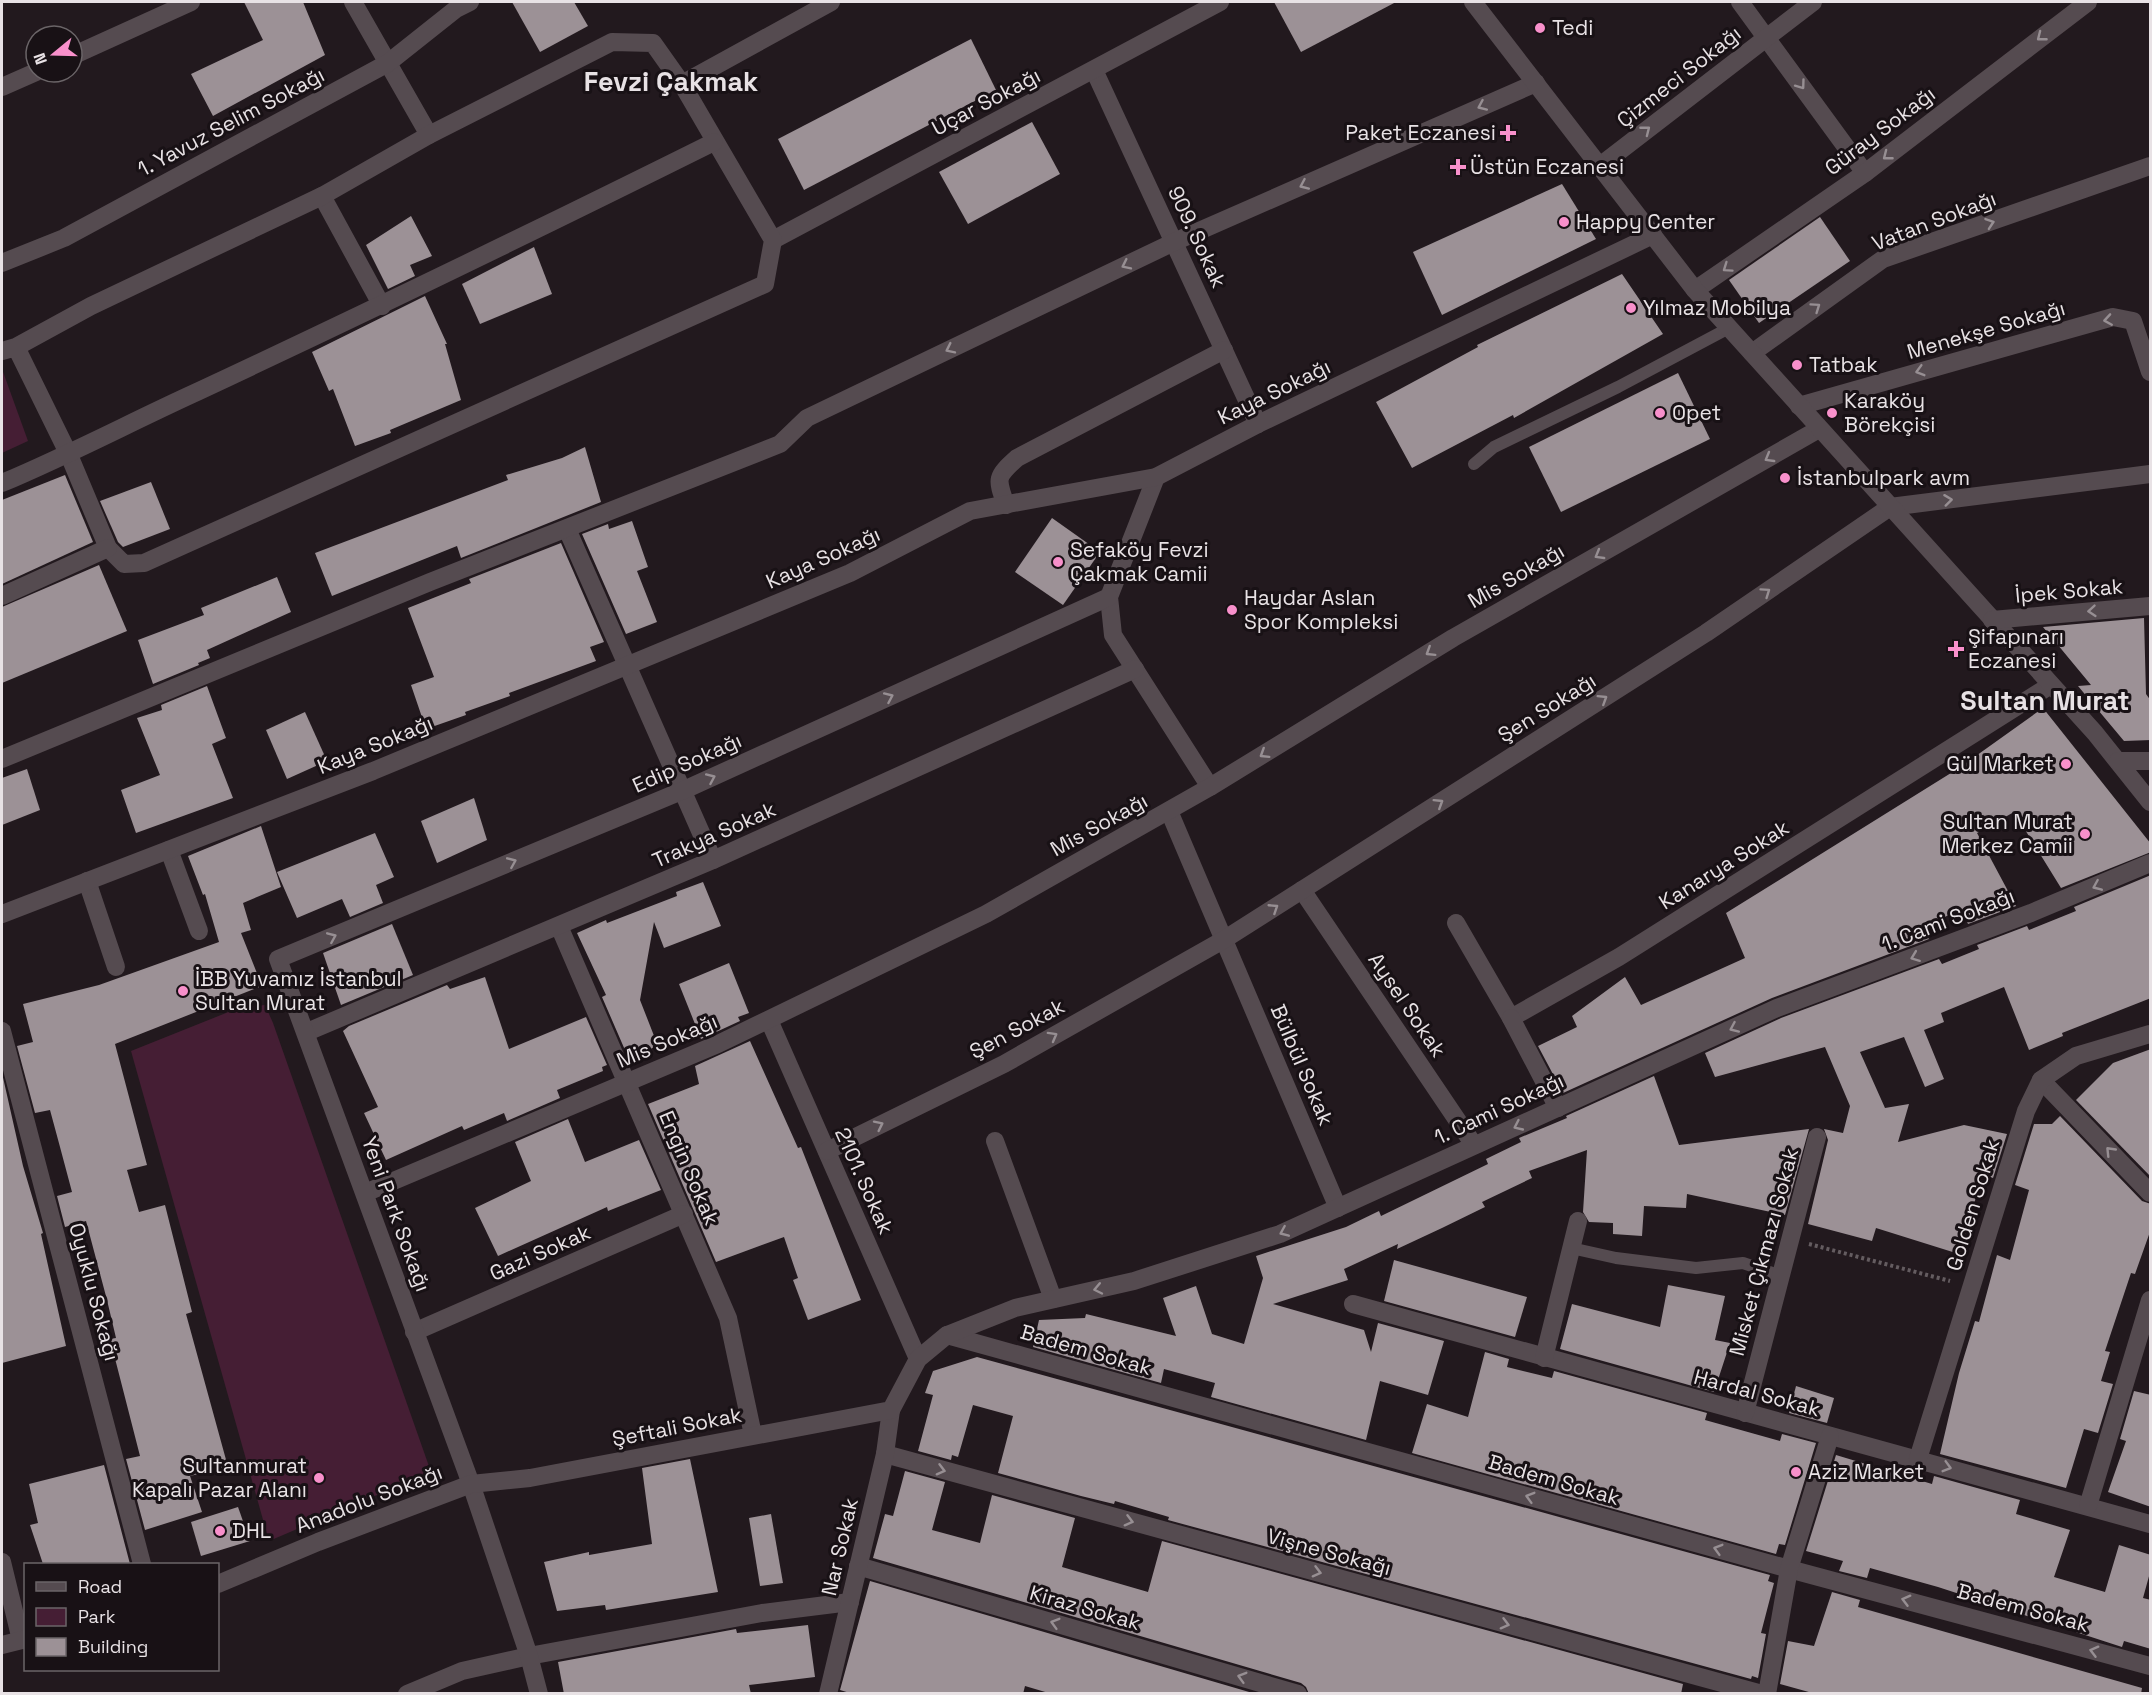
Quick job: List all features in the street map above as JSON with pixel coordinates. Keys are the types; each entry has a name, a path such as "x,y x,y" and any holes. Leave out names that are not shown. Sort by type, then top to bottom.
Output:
{"street":[{"path":"84,51 190,2"},
{"path":"353,2 429,135"},
{"name":"1. Yavuz Selim Sokağı","path":"2,263 64,238 388,63 456,9 470,2"},
{"path":"682,84 831,2"},
{"name":"Uçar Sokağı","path":"773,240 1220,2"},
{"path":"1473,2 1695,290 2052,685 2151,802"},
{"path":"1740,2 1864,173"},
{"name":"Çizmeci Sokağı","path":"1600,166 1814,2"},
{"name":"Güray Sokağı","path":"1695,290 1864,173 2088,2"},
{"path":"612,42 653,43 682,84 773,240 765,284 144,563 124,564 108,548 69,455 9,349 91,306 322,196 429,135 612,42"},
{"name":"909. Sokak","path":"1094,70 1258,424"},
{"path":"2,87 24,77"},
{"path":"2,759 430,582 780,444 807,418 1174,242 1536,83"},
{"path":"2,483 69,455 149,414 382,306 714,142"},
{"name":"Vatan Sokağı","path":"1752,353 1883,259 2151,166"},
{"path":"322,196 382,306"},
{"name":"Kaya Sokağı","path":"2,914 373,771 850,573 970,511 1156,477 1258,424 1653,235"},
{"name":"Menekşe Sokağı","path":"1799,406 2113,317 2133,321 2151,372"},
{"path":"1006,505 998,481 1000,474 1017,458 1224,350"},
{"name":"Mis Sokağı","path":"365,1193 628,1083 769,1020 986,914 1210,787 1452,638 1820,429"},
{"path":"1890,507 2151,474"},
{"path":"1156,477 1109,597 1113,635 1210,787"},
{"name":"Şen Sokağı","path":"1225,939 1706,633 1890,507"},
{"path":"567,529 629,665 713,860"},
{"path":"2,596 108,548"},
{"name":"Edip Sokağı","path":"278,959 684,790 1109,597"},
{"name":"İpek Sokak","path":"1992,620 2151,606"},
{"name":"Trakya Sokak","path":"307,1032 713,860 1135,669"},
{"name":"Kanarya Sokak","path":"1512,1018 1619,957 2052,685"},
{"path":"2118,761 2151,761"},
{"name":"Bülbül Sokak","path":"1169,811 1338,1208"},
{"path":"169,850 199,931"},
{"name":"1. Cami Sokağı","path":"891,1410 918,1359 947,1335 1015,1308 1134,1281 1280,1234 1777,1008 2031,913 2151,863"},
{"path":"87,881 116,967"},
{"name":"Aysel Sokak","path":"1302,890 1474,1146"},
{"path":"1456,923 1512,1018 1558,1107"},
{"name":"Engin Sokak","path":"559,926 728,1318 753,1435"},
{"name":"Şen Sokak","path":"826,1151 1004,1064 1225,939"},
{"name":"Yeni Park Sokağı","path":"278,959 307,1032 471,1484 529,1656 539,1694"},
{"name":"2101. Sokak","path":"769,1020 918,1359"},
{"name":"Oyuklu Sokağı","path":"2,1031 142,1563"},
{"name":"Golden Sokak","path":"1918,1459 2026,1111 2041,1080 2076,1056 2151,1034"},
{"path":"2041,1080 2151,1193"},
{"name":"Misket Çıkmazı Sokak","path":"1745,1413 1817,1137"},
{"path":"995,1141 1053,1299"},
{"name":"Gazi Sokak","path":"414,1332 684,1214"},
{"path":"1544,1358 1578,1221"},
{"path":"2088,1506 2151,1300"},
{"name":"Hardal Sokak","path":"1353,1305 2151,1524"},
{"name":"Badem Sokak","path":"947,1335 1789,1569 2151,1666"},
{"name":"Şeftali Sokak","path":"471,1484 530,1478 891,1410"},
{"name":"Nar Sokak","path":"828,1694 885,1454 891,1410"},
{"path":"1767,1694 1789,1569 1830,1436"},
{"name":"Vişne Sokağı","path":"885,1454 1762,1694"},
{"name":"Anadolu Sokağı","path":"219,1584 318,1542 471,1484"},
{"path":"2,1562 23,1640 2,1644"},
{"name":"Kiraz Sokak","path":"858,1566 1298,1694"},
{"path":"407,1694 462,1671 529,1656 762,1613 850,1602"}],"lane":[{"path":"1474,464 1494,447 1618,387 1729,328"},
{"path":"1570,1248 1696,1268 1743,1263 1781,1276"}],"path":[{"path":"1790,1240 1971,1286"}],"green space":[{"path":"2,369 28,441 2,453"},
{"path":"265,1005 431,1472 269,1541 131,1051 241,1007"}],"building":[{"path":"244,2 303,2 325,55 213,116 191,74 263,40"},
{"path":"512,2 574,2 588,26 540,52"},
{"path":"1274,2 1396,2 1301,52"},
{"path":"971,39 996,90 804,190 778,139"},
{"path":"1032,122 1060,174 968,224 939,172"},
{"path":"1562,184 1596,239 1442,315 1413,252"},
{"path":"411,216 432,256 410,265 415,276 388,289 366,245"},
{"path":"1820,217 1850,261 1759,323 1729,280"},
{"path":"534,247 552,294 480,324 462,284"},
{"path":"1622,274 1663,334 1514,418 1513,415 1412,468 1376,402 1478,347 1477,345"},
{"path":"425,296 447,344 445,344 461,400 390,430 391,433 355,446 333,389 329,391 312,352"},
{"path":"1678,373 1710,439 1561,512 1529,447"},
{"path":"585,447 601,502 461,558 457,546 332,596 315,553 508,480 506,475 562,458"},
{"path":"65,475 93,542 2,584 2,500"},
{"path":"151,482 170,529 123,547 118,542 100,501"},
{"name":"Sefaköy Fevzi Çakmak Camii","path":"1052,518 1100,552 1063,605 1015,572"},
{"path":"632,521 648,567 637,571 657,622 626,634 582,534 608,524 609,529"},
{"path":"561,543 604,642 590,647 596,661 509,693 510,696 426,729 411,685 434,677 408,608 471,583 469,579"},
{"path":"99,565 127,631 2,683 2,607"},
{"path":"277,577 291,612 207,650 210,658 198,663 199,665 153,684 138,640 204,615 201,608"},
{"path":"2144,618 2146,694 2151,701 2151,740 2124,741 2078,686 2091,685 2043,627"},
{"path":"207,686 226,738 212,744 233,798 136,833 121,790 160,775 137,718 162,710 161,705"},
{"path":"2043,708 2151,844 2151,852 2061,888 2014,812 1977,833 2016,906 1968,924 1962,909 1923,927 1929,939 1772,998 1563,1093 1538,1046 1577,1027 1572,1016 1625,977 1641,1005 1745,958 1726,913 1959,768"},
{"path":"305,712 327,761 287,779 266,730"},
{"path":"27,769 40,810 2,825 2,778"},
{"path":"474,798 487,840 437,863 421,821"},
{"path":"261,826 281,887 243,903 251,930 241,933 262,986 115,1044 147,1165 127,1170 139,1212 165,1205 192,1312 186,1314 228,1467 190,1476 202,1512 145,1530 126,1459 140,1456 110,1339 116,1338 107,1300 86,1221 65,1227 57,1196 72,1192 50,1110 35,1113 17,1046 33,1042 23,1004 99,985 219,942 205,894 203,895 188,856"},
{"path":"375,833 394,877 376,885 383,903 350,917 342,899 297,918 277,872"},
{"path":"2151,875 2151,998 2062,1033 2063,1036 2029,1050 2004,987 1941,1013 1944,1022 1924,1030 1944,1079 1925,1087 1904,1037 1860,1052 1885,1108 1909,1104 1898,1142 1964,1125 2007,1134 1993,1178 1983,1174 1959,1254 1876,1228 1872,1241 1808,1224 1828,1140 1824,1129 1843,1133 1850,1106 1825,1047 1715,1077 1705,1053 1781,1018 1939,959 1942,964 1979,949 1977,945 2027,926 2029,930 2076,911 2074,907"},
{"path":"703,882 721,926 664,948 654,922 640,1000 658,1046 628,1057 602,997 606,995 577,933 606,920 607,923 677,896 676,892"},
{"path":"392,924 413,975 341,1005 323,953"},
{"path":"729,963 749,1013 738,1017 740,1021 701,1039 679,984"},
{"path":"485,977 509,1049 586,1017 607,1065 602,1067 603,1071 557,1090 560,1098 507,1121 504,1113 464,1130 462,1126 386,1160 364,1113 378,1107 343,1031 349,1026 447,985 450,989"},
{"path":"750,1041 798,1148 801,1147 861,1300 808,1320 793,1280 798,1278 784,1237 716,1262 648,1104 699,1084 695,1066"},
{"path":"2151,1049 2151,1177 2076,1100 2113,1063"},
{"path":"2,1073 23,1166 43,1233 41,1234 66,1346 2,1363"},
{"path":"1654,1076 1679,1145 1809,1129 1785,1215 1687,1194 1686,1208 1644,1206 1642,1236 1613,1234 1613,1223 1589,1222 1583,1212 1587,1150 1529,1171 1532,1178 1482,1202 1485,1207 1397,1249 1398,1244 1344,1269 1348,1280 1273,1304 1364,1330 1371,1352 1378,1323 1444,1341 1428,1395 1380,1381 1366,1440 1211,1397 1215,1383 1164,1369 1161,1383 1033,1347 1039,1320 1085,1318 1086,1314 1176,1336 1163,1298 1196,1286 1212,1334 1244,1344 1263,1278 1256,1256 1346,1227 1379,1211 1381,1216 1488,1164 1486,1159 1521,1142 1519,1138 1567,1118 1566,1116"},
{"path":"2060,1116 2142,1201 2151,1204 2151,1229 2135,1274 2131,1273 2105,1351 2110,1352 2101,1381 2113,1384 2098,1433 2084,1429 2066,1488 1940,1454 1959,1373 1975,1321 1979,1322 1997,1255 2010,1260 2029,1190 2015,1185 2034,1124 2052,1124"},
{"path":"568,1119 585,1162 639,1140 661,1190 608,1211 607,1207 498,1256 475,1208 531,1181 515,1142"},
{"path":"1394,1260 1527,1297 1515,1337 1384,1301"},
{"path":"1668,1285 1725,1296 1715,1340 1730,1343 1714,1392 1560,1349 1572,1304 1660,1327"},
{"path":"1485,1352 1509,1359 1507,1367 1552,1378 1554,1371 1707,1413 1705,1420 1780,1441 1782,1434 1816,1443 1785,1545 1779,1544 1776,1554 1412,1453 1427,1404 1468,1417"},
{"path":"977,1357 1770,1575 1768,1581 1774,1583 1761,1633 1766,1634 1758,1678 1752,1676 1751,1679 1168,1520 1169,1517 1115,1501 1114,1504 998,1473 1013,1416 973,1405 958,1457 952,1455 951,1460 918,1451 933,1395 925,1393 933,1371"},
{"path":"1796,1386 1834,1398 1827,1423 1789,1413"},
{"path":"2134,1391 2151,1395 2151,1507 2108,1492 2126,1441 2120,1439"},
{"path":"1836,1455 1932,1484 1934,1476 2020,1500 2016,1514 2070,1530 2054,1577 2105,1592 2119,1545 2151,1555 2151,1569 2143,1598 2151,1600 2151,1649 2124,1641 2122,1647 1938,1587 1870,1568 1867,1578 1839,1571 1843,1561 1806,1551"},
{"path":"690,1459 718,1592 606,1610 605,1605 557,1611 544,1562 589,1552 589,1555 652,1544 642,1468"},
{"path":"104,1465 130,1563 43,1563 30,1525 38,1523 29,1484"},
{"path":"905,1471 945,1482 932,1530 980,1543 992,1495 1075,1518 1062,1567 1148,1592 1162,1541 1683,1684 1681,1694 1309,1694 1301,1683 873,1558 885,1514 893,1516"},
{"name":"DHL","path":"238,1507 250,1541 201,1556 191,1522"},
{"path":"771,1514 783,1583 760,1586 749,1518"},
{"path":"870,1581 1256,1694 1052,1694 1025,1686 1023,1694 853,1694 840,1690"},
{"path":"1832,1592 1860,1600 1858,1607 2142,1688 2141,1694 1816,1694 1780,1684 1788,1641 1814,1646"},
{"path":"808,1625 815,1677 749,1685 751,1694 564,1694 558,1662 736,1629 737,1633"}],"place":[{"name":"Tedi","path":"1540,28"},
{"name":"Paket Eczanesi","path":"1508,133"},
{"name":"Üstün Eczanesi","path":"1458,167"},
{"name":"Happy Center","path":"1564,222"},
{"name":"Yılmaz Mobilya","path":"1631,308"},
{"name":"Tatbak","path":"1797,365"},
{"name":"Opet","path":"1660,413"},
{"name":"Karaköy Börekçisi","path":"1832,413"},
{"name":"İstanbulpark avm","path":"1785,478"},
{"name":"Sefaköy Fevzi Çakmak Camii","path":"1058,562"},
{"name":"Haydar Aslan Spor Kompleksi","path":"1232,610"},
{"name":"Şifapınarı Eczanesi","path":"1956,649"},
{"name":"Gül Market","path":"2066,764"},
{"name":"Sultan Murat Merkez Camii","path":"2085,834"},
{"name":"İBB Yuvamız İstanbul Sultan Murat","path":"183,991"},
{"name":"Aziz Market","path":"1796,1472"},
{"name":"Sultanmurat Kapalı Pazar Alanı","path":"319,1478"},
{"name":"DHL","path":"220,1531"}],"district":[{"name":"Fevzi Çakmak","path":"671,82"},
{"name":"Sultan Murat","path":"2045,701"}]}
